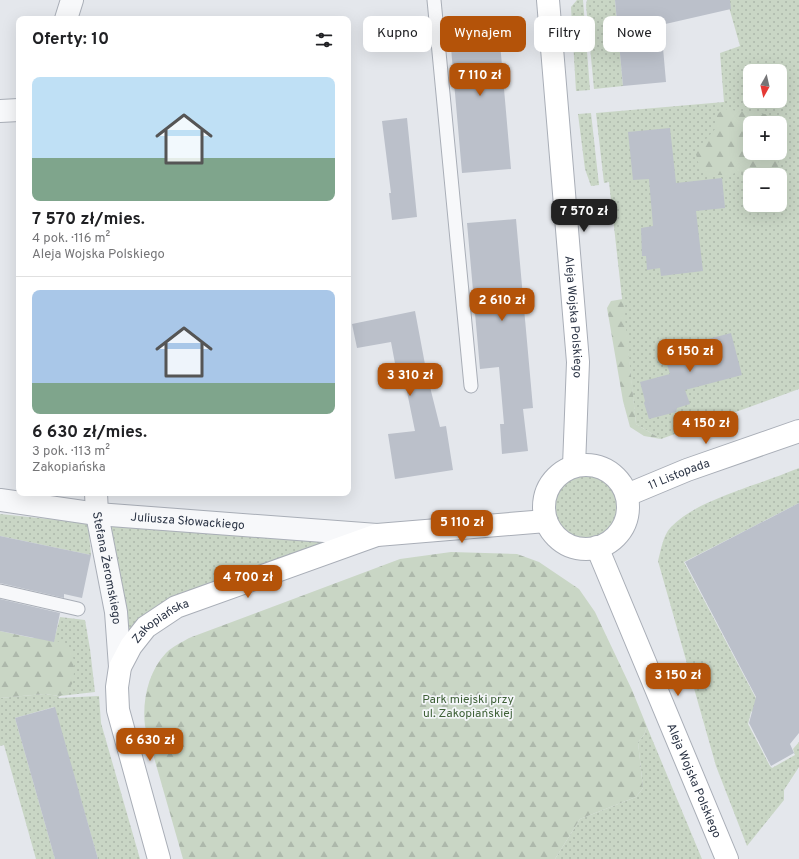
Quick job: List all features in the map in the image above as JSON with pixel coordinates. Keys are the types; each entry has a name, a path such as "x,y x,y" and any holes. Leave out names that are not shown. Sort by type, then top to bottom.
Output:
{"street":[{"path":"67,16 72,0"},
{"name":"Aleja Wojska Polskiego","path":"548,0 578,362 574,466"},
{"path":"0,112 16,110"},
{"name":"11 Listopada","path":"627,495 687,470 799,431"},
{"path":"587,464 600,467 612,473 621,483 627,495 628,508 626,521 619,533 610,542 597,547 585,549 572,547 561,541 552,532 546,521 544,508 546,494 552,481 562,472 574,466 587,464"},
{"name":"Juliusza Słowackiego","path":"0,500 97,503 377,535"},
{"name":"Stefana Żeromskiego","path":"97,503 116,612 120,667"},
{"name":"Zakopiańska","path":"159,859 118,710 117,687 120,667 131,646 146,627 176,606 377,535 546,521"},
{"name":"Aleja Wojska Polskiego","path":"597,547 727,859"}],"lane":[{"path":"434,0 471,386"},
{"path":"0,591 78,609"}],"green space":[{"path":"577,0 583,0 584,16 572,16 571,7"},
{"path":"587,0 615,0 616,16 603,16 603,52 620,52 623,86 594,89 590,52 595,52 595,16 587,16"},
{"path":"727,0 799,0 799,389 661,439 636,424 609,182 604,183 596,113 724,102 720,53 740,46"},
{"path":"574,52 587,52 590,90 576,91"},
{"path":"725,109 755,112 773,116 743,116 743,160 778,160 779,168 743,168 743,176 741,172 730,175 708,175 702,170 696,154 699,147 716,128 717,114"},
{"path":"591,113 599,185 591,186 585,169 578,114"},
{"path":"623,299 636,424 661,439 644,436 630,427 623,401 607,308 611,301"},
{"path":"799,468 799,503 684,562 760,706 751,712 748,724 770,766 772,768 795,755 793,749 799,742 799,767 784,790 784,800 747,846 716,766 658,561 668,530 689,513 721,497"},
{"path":"588,473 601,476 613,483 620,495 623,508 620,521 613,533 601,540 588,543 575,540 563,533 556,521 553,508 556,495 563,483 575,476"},
{"path":"0,514 88,523 91,555 0,536"},
{"path":"107,518 352,536 130,637"},
{"name":"Park miejski przy ul. Zakopiańskiej","path":"451,552 517,554 539,562 579,589 595,612 632,690 647,727 644,735 638,742 643,788 636,797 580,819 555,859 183,859 145,726 144,716 144,707 151,678 155,669 166,653 174,646 189,638 400,559"},
{"path":"60,617 85,620 95,692 60,696 54,640"},
{"path":"0,631 33,638 47,637 62,643 71,650 74,661 74,672 73,682 68,691 60,696 44,694 0,698"},
{"path":"44,694 60,696 58,698 99,696 101,723 140,859 98,859 54,707 15,718 55,859 36,859 4,745 0,746 0,698"},
{"path":"647,727 702,859 555,859 580,819 636,797 643,788 638,742 644,735"}],"building":[{"path":"615,0 730,0 731,9 666,24 666,16 616,16"},
{"path":"451,52 501,52 511,169 462,173"},
{"path":"620,52 663,52 666,82 623,86"},
{"path":"407,118 417,217 392,220 389,193 391,193 382,121"},
{"path":"670,128 676,183 722,178 725,208 696,211 703,271 661,276 660,268 647,270 646,256 642,256 641,228 653,226 649,179 633,180 628,132"},
{"path":"516,219 533,408 523,409 528,451 502,454 500,424 504,424 499,367 480,369 467,223"},
{"path":"415,311 427,375 440,427 446,426 453,470 395,479 388,434 415,431 406,387 401,388 401,385 399,385 391,342 357,348 352,324"},
{"path":"731,333 742,375 685,390 690,404 677,408 676,412 649,419 640,382 670,374 663,351"},
{"path":"799,503 799,733 790,744 794,753 771,766 749,723 756,697 685,562"},
{"path":"0,536 91,555 82,598 64,594 64,598 0,583"},
{"path":"0,599 60,613 54,642 0,631"},
{"path":"55,707 98,859 55,859 15,718"}]}
